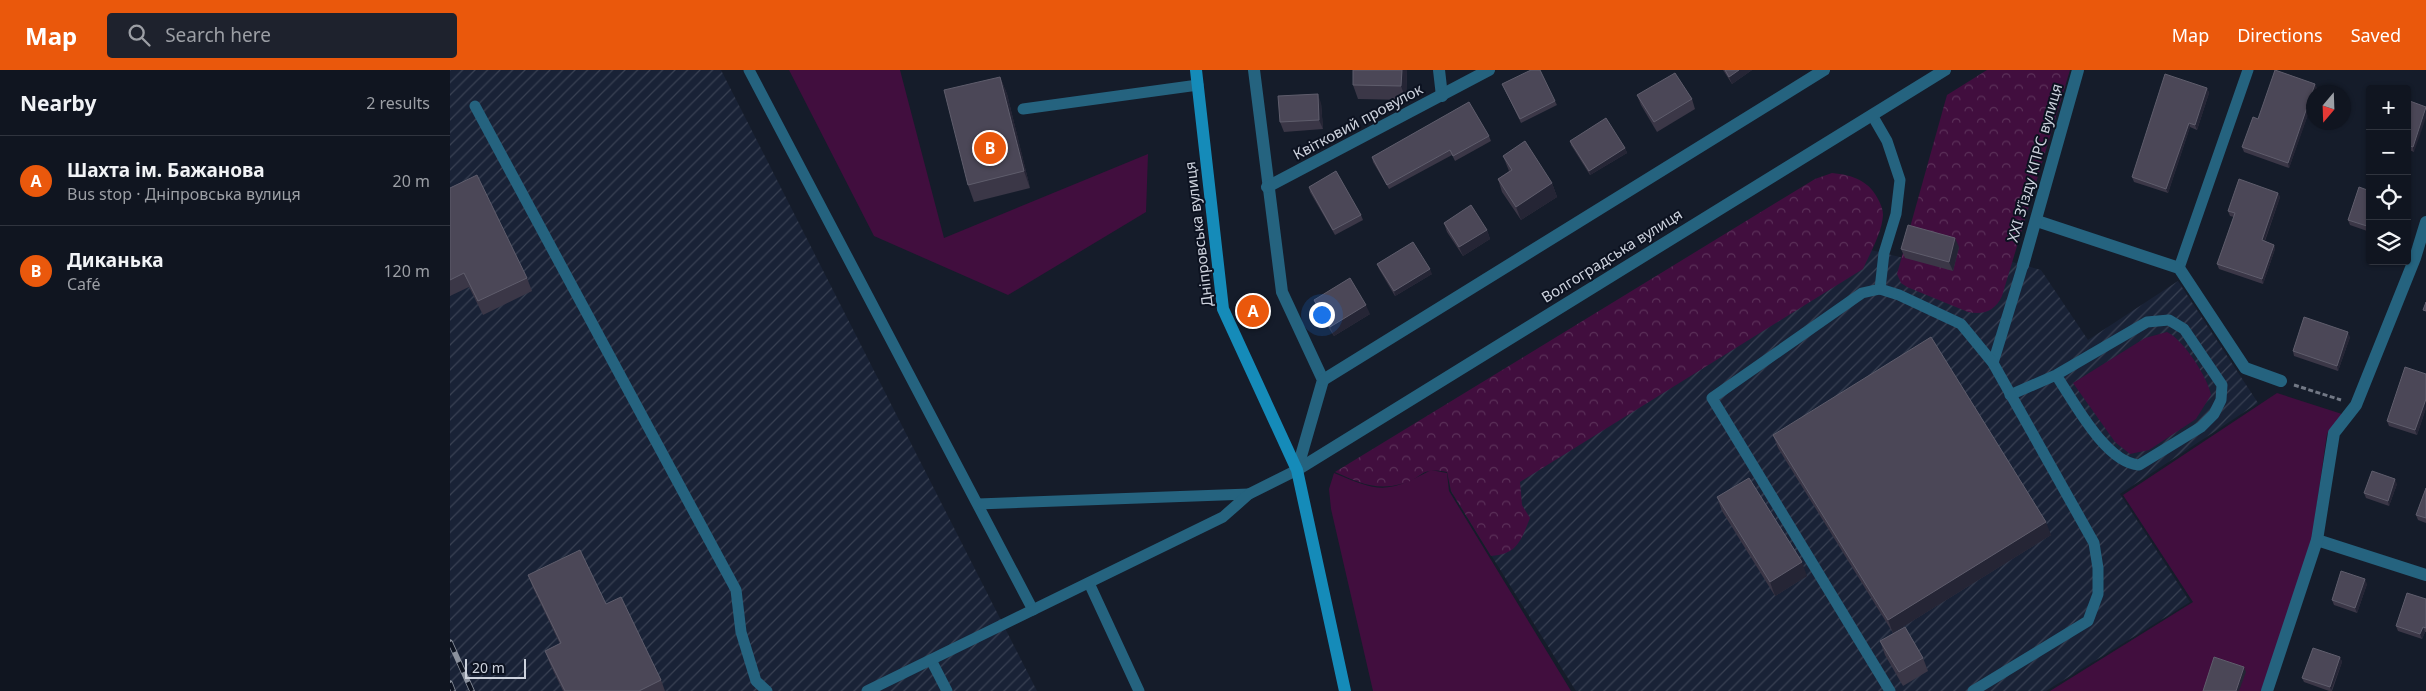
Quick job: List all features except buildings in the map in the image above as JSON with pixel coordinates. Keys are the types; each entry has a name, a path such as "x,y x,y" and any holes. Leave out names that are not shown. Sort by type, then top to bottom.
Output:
{"street":[{"name":"Дніпровська вулиця","path":"1196,70 1222,309 1297,470 1345,691"},
{"path":"1254,70 1282,292 1323,380 1824,70"},
{"path":"1439,70 1442,96"},
{"name":"Квітковий провулок","path":"1268,188 1489,70"},
{"name":"Волгоградська вулиця","path":"1297,470 1944,70"},
{"name":"XXI З’їзду КПРС вулиця","path":"2023,264 2037,221 2078,70"},
{"path":"2037,221 2179,268 2245,368 2281,381"},
{"path":"2267,691 2317,540 2334,434 2356,405 2420,260 2426,222"},
{"name":"Дніпровська вулиця","path":"1297,470 1323,380"},
{"path":"2317,540 2426,575"}],"lane":[{"path":"749,70 1033,610"},
{"path":"2179,268 2248,70"},
{"path":"1023,109 1198,85"},
{"path":"475,106 736,590 741,632 756,682 767,691"},
{"path":"1872,115 1888,141 1900,180 1896,214 1884,253 1880,289"},
{"path":"1993,363 2023,264"},
{"path":"1890,691 1712,398 1862,293 1880,289 1930,307 1961,324 1993,363 2094,542 2098,568 2098,594 2088,621 1973,691"},
{"path":"2010,395 2056,375 2147,322 2169,320 2184,329 2222,385 2221,400 2214,414 2201,428 2139,465 2131,465 2107,450 2056,375"},
{"path":"867,691 1224,517 1249,494 1297,470"},
{"path":"978,504 1249,494"},
{"path":"1089,583 1139,691"},
{"path":"931,660 947,691"}],"path":[{"path":"2281,381 2356,405"}],"shaded area":[{"path":"450,70 721,70 1037,691 450,691"},
{"path":"1911,234 2041,270 2088,340 2178,281 2258,403 2120,494 2190,602 2046,691 1576,691 1451,491 1846,244 1904,258"}],"green space":[{"path":"789,70 900,70 944,238 1148,154 1146,212 1008,295 874,236"},
{"path":"1987,70 2070,70 2002,296 1996,305 1988,311 1974,313 1907,287 1901,283 1897,274 1947,95"},
{"path":"1832,173 1854,177 1866,184 1875,194 1882,208 1883,215 1880,229 1863,269 1520,482 1522,505 1530,518 1521,539 1513,549 1500,555 1491,556 1451,491 1447,472 1431,471 1401,484 1375,486 1359,482 1335,472 1815,179"},
{"path":"2167,332 2180,342 2194,360 2205,379 2211,395 2196,419 2149,450 2130,454 2115,442 2073,383 2145,338"},
{"path":"2277,393 2342,414 2327,434 2312,538 2263,691 2050,691 2193,602 2123,495"},
{"path":"1431,470 1447,473 1449,491 1571,691 1373,691 1331,509 1329,489 1334,473 1362,484 1383,488 1404,483"}],"railway":[{"path":"450,642 472,691"},
{"path":"450,683 453,691"}],"place":[{"name":"Диканька","path":"990,148"},
{"name":"Шахта ім. Бажанова","path":"1253,311"}]}
